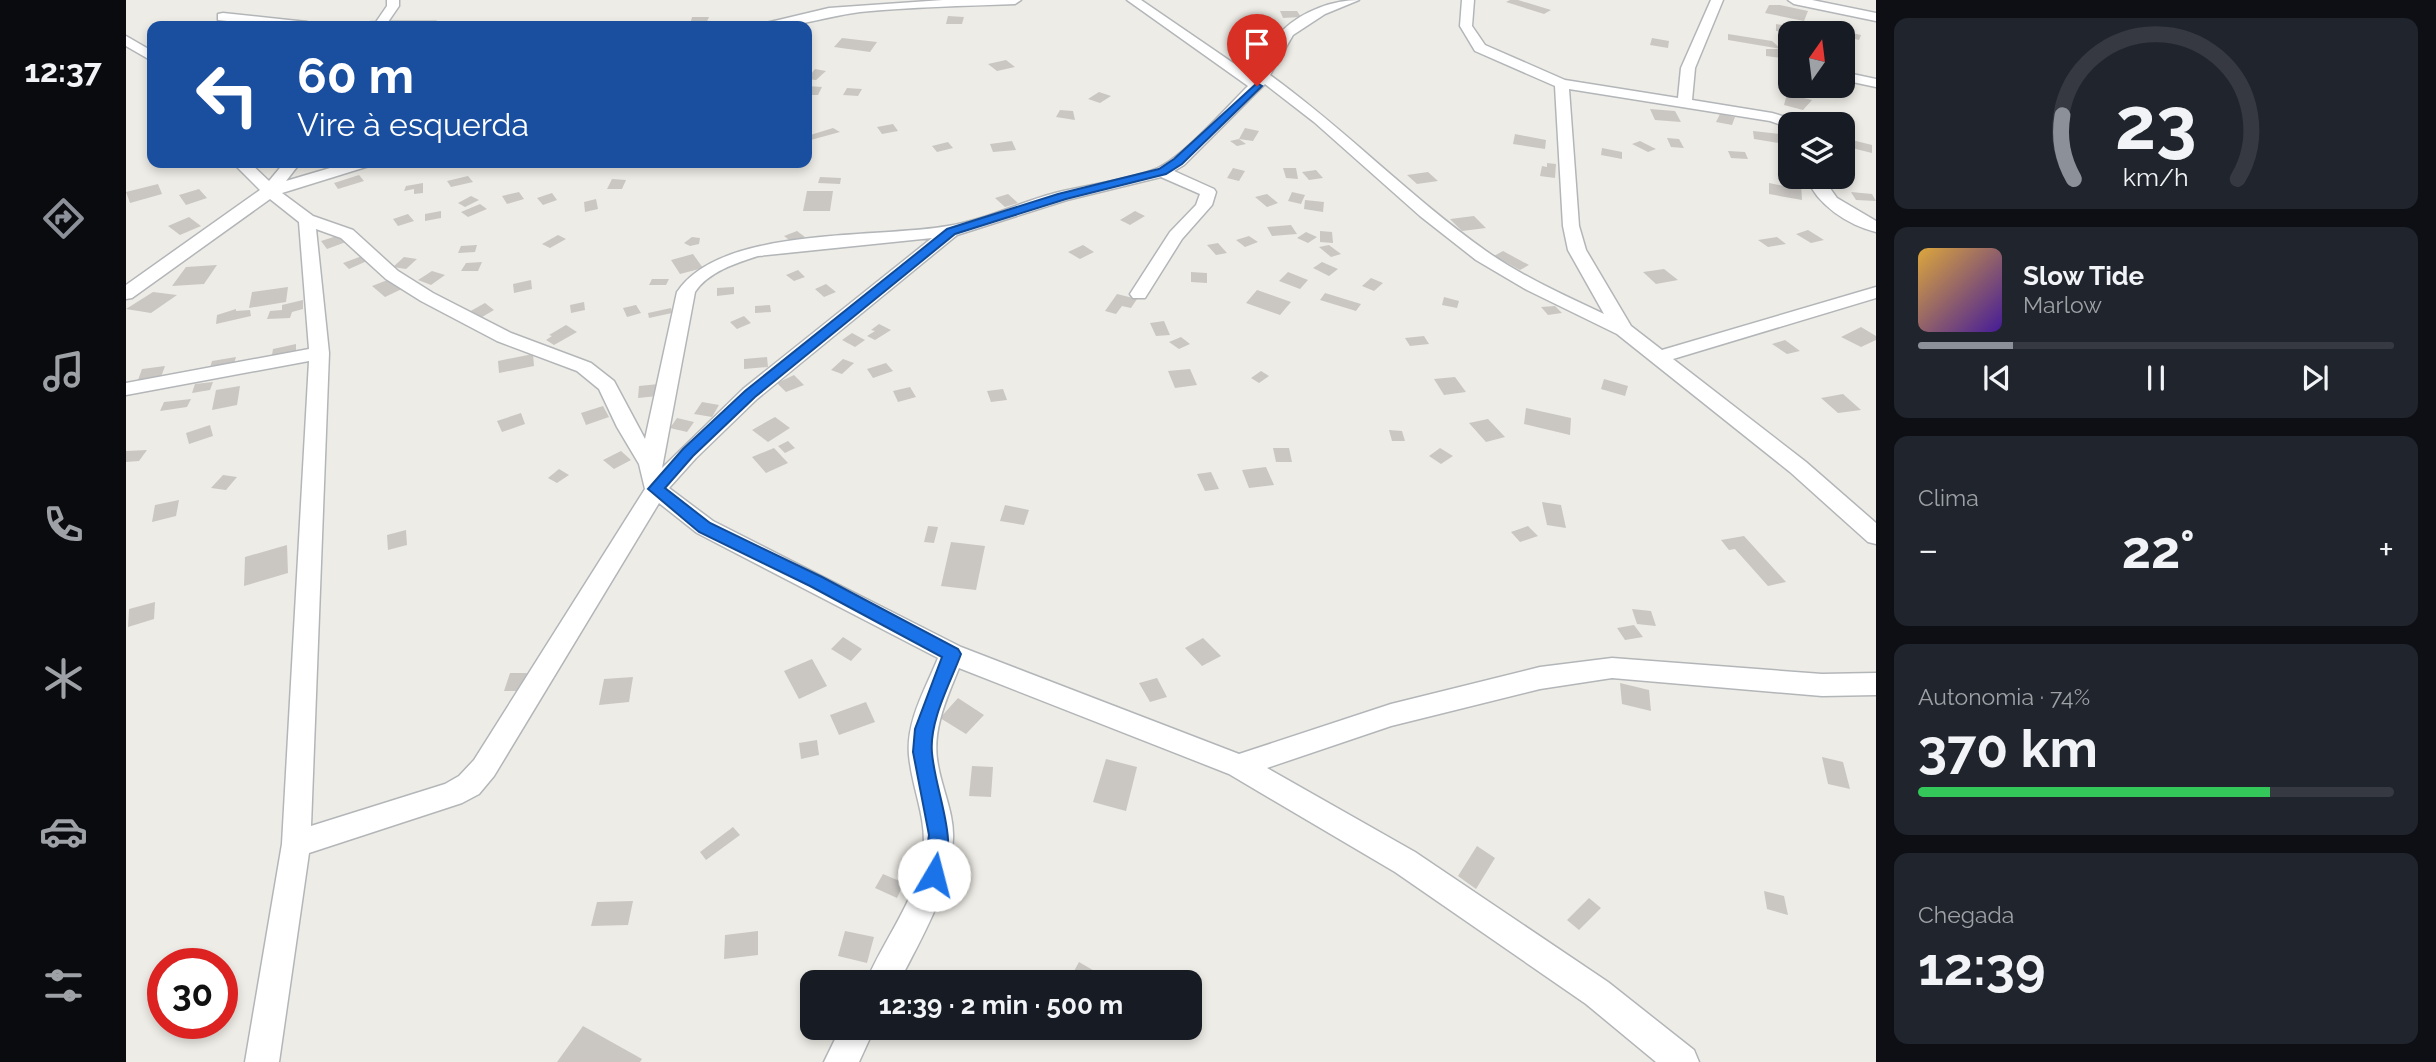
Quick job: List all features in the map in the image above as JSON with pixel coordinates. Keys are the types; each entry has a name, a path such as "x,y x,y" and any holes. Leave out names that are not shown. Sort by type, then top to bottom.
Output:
{"street":[{"path":"220,21 231,0"},
{"path":"377,21 393,6 393,0"},
{"path":"792,21 863,4 1014,0"},
{"path":"1133,0 1260,81 1300,102 1484,258 1624,330 1798,467 1876,536"},
{"path":"650,464 680,317 686,292 694,280 728,260 756,251 951,231 1062,196 1162,172 1178,162 1260,81 1288,33 1321,11 1353,0"},
{"path":"1468,0 1466,26 1480,48 1562,84 1778,119"},
{"path":"1684,104 1688,68 1717,0"},
{"path":"1794,0 1876,17"},
{"path":"126,40 147,54"},
{"path":"1855,79 1876,83"},
{"path":"1562,84 1571,226 1577,250 1624,330"},
{"path":"246,168 307,220 347,234 392,275 427,297 504,337 584,367 607,386 627,427 650,464 656,489 705,527 952,654 1239,766 1405,862 1597,993 1682,1062"},
{"path":"270,191 288,168"},
{"path":"126,295 220,224 270,191 346,168"},
{"path":"1139,294 1177,234 1199,214 1208,199 1208,192 1202,188 1162,172"},
{"path":"1821,189 1861,220 1876,227"},
{"path":"262,1062 296,844 319,353 307,220"},
{"path":"296,844 452,794 469,785 484,768 656,489 688,453 750,394 951,231"},
{"path":"1659,357 1876,292"},
{"path":"126,389 319,353"},
{"path":"888,970 934,875 939,835 922,752 925,729 952,654"},
{"path":"1239,766 1391,715 1552,676 1612,668 1822,685 1876,684"},
{"path":"841,1062 852,1040"}],"building":[{"path":"1510,0 1551,10 1544,14 1506,2"},
{"path":"1769,5 1808,11 1804,21 1765,13"},
{"path":"1280,11 1297,11 1301,17 1283,18"},
{"path":"948,16 964,17 962,24 946,24"},
{"path":"692,17 709,17 707,21 691,21"},
{"path":"1728,34 1772,41 1778,48 1728,40"},
{"path":"842,38 877,42 870,52 834,47"},
{"path":"1652,38 1669,41 1668,48 1650,45"},
{"path":"1253,40 1266,44 1255,51 1243,47"},
{"path":"1766,49 1778,49 1778,58 1766,56"},
{"path":"1006,60 1015,67 997,71 988,64"},
{"path":"815,69 826,71 816,80 812,80"},
{"path":"812,86 822,87 818,95 812,95"},
{"path":"847,88 862,89 858,96 843,95"},
{"path":"1099,92 1111,96 1100,103 1088,99"},
{"path":"1786,98 1812,100 1803,110 1784,105"},
{"path":"1650,109 1675,111 1681,122 1655,120"},
{"path":"1060,110 1073,111 1075,120 1056,117"},
{"path":"1720,114 1735,117 1732,125 1716,122"},
{"path":"893,124 898,131 882,134 877,127"},
{"path":"833,128 840,132 812,140 812,134"},
{"path":"1245,128 1259,131 1253,141 1239,139"},
{"path":"1753,131 1778,134 1778,143 1754,139"},
{"path":"1515,134 1546,140 1545,149 1513,144"},
{"path":"1667,138 1679,139 1684,148 1671,147"},
{"path":"1239,139 1246,144 1237,146 1230,141"},
{"path":"1012,141 1016,150 993,152 990,144"},
{"path":"1640,141 1656,149 1648,152 1632,144"},
{"path":"1855,141 1872,145 1872,153 1855,149"},
{"path":"948,142 953,148 937,152 932,146"},
{"path":"1602,148 1622,152 1622,159 1601,155"},
{"path":"1728,151 1745,152 1748,159 1731,158"},
{"path":"1547,163 1556,164 1555,178 1540,176 1542,166 1547,167"},
{"path":"1233,168 1245,171 1239,181 1227,178"},
{"path":"1283,168 1296,168 1298,179 1286,178"},
{"path":"1316,170 1323,178 1309,180 1302,172"},
{"path":"1428,172 1438,181 1417,184 1407,175"},
{"path":"359,175 364,181 338,189 334,183"},
{"path":"468,176 473,182 451,187 447,181"},
{"path":"820,177 841,178 840,184 818,183"},
{"path":"612,179 626,180 622,189 607,189"},
{"path":"423,183 423,193 414,194 414,189 404,191 406,186"},
{"path":"1769,183 1778,185 1778,189 1801,189 1802,200 1769,194"},
{"path":"158,184 162,194 130,203 126,192"},
{"path":"199,189 207,198 186,205 179,195"},
{"path":"807,191 833,191 830,211 803,211"},
{"path":"519,192 524,199 507,204 502,196"},
{"path":"1292,192 1305,195 1301,204 1288,201"},
{"path":"1851,192 1872,194 1876,201 1856,200"},
{"path":"552,193 557,200 543,205 537,198"},
{"path":"1008,194 1018,203 1005,207 995,198"},
{"path":"1267,194 1278,203 1267,207 1255,197"},
{"path":"471,196 479,200 465,207 458,203"},
{"path":"596,199 598,209 585,212 584,202"},
{"path":"1305,200 1324,202 1323,212 1304,209"},
{"path":"480,204 487,209 468,217 461,212"},
{"path":"441,211 441,218 425,221 425,214"},
{"path":"1135,211 1145,216 1130,225 1120,220"},
{"path":"408,214 414,221 398,226 393,219"},
{"path":"1474,216 1486,228 1462,231 1450,219"},
{"path":"189,217 201,226 180,235 168,226"},
{"path":"1291,225 1297,234 1272,236 1267,227"},
{"path":"1808,230 1824,240 1811,243 1796,234"},
{"path":"797,231 805,237 792,242 784,236"},
{"path":"1320,231 1332,232 1333,243 1320,242"},
{"path":"1306,232 1317,237 1308,243 1297,238"},
{"path":"340,235 346,242 327,249 321,241"},
{"path":"558,235 566,239 550,248 542,244"},
{"path":"1249,236 1258,242 1245,247 1236,240"},
{"path":"692,237 700,238 699,244 690,246 684,243"},
{"path":"1777,237 1786,244 1768,247 1758,240"},
{"path":"1218,243 1227,253 1216,255 1207,245"},
{"path":"477,245 475,252 458,253 461,246"},
{"path":"1083,245 1094,252 1080,259 1068,252"},
{"path":"1329,245 1341,254 1331,257 1319,247"},
{"path":"1503,251 1529,265 1520,270 1494,256"},
{"path":"693,254 703,268 680,274 671,260"},
{"path":"362,256 367,261 349,269 343,263"},
{"path":"404,257 417,259 406,269 393,267"},
{"path":"482,262 478,271 461,271 466,263"},
{"path":"1322,262 1338,269 1329,276 1313,268"},
{"path":"217,265 204,284 172,286 186,267"},
{"path":"1664,269 1678,280 1656,284 1643,272"},
{"path":"798,270 805,277 794,281 786,275"},
{"path":"432,271 445,275 431,285 418,280"},
{"path":"1191,272 1207,273 1207,283 1191,282"},
{"path":"1288,272 1308,280 1300,289 1279,281"},
{"path":"1371,278 1383,283 1374,291 1362,286"},
{"path":"390,279 404,288 385,297 372,286"},
{"path":"652,279 669,279 666,285 649,285"},
{"path":"531,280 532,289 514,293 513,284"},
{"path":"826,284 836,292 824,297 815,289"},
{"path":"288,287 286,302 249,308 252,292"},
{"path":"734,287 734,294 717,296 717,288"},
{"path":"1257,290 1291,302 1280,315 1246,303"},
{"path":"153,292 177,295 151,313 126,309"},
{"path":"1325,293 1361,304 1356,311 1320,300"},
{"path":"1117,294 1137,299 1131,308 1122,306 1116,314 1105,311"},
{"path":"1444,297 1459,301 1457,308 1442,305"},
{"path":"303,300 303,309 292,312 290,318 267,319 270,311 282,310 282,305"},
{"path":"584,302 585,310 571,313 570,305"},
{"path":"485,303 494,310 477,320 467,313"},
{"path":"636,305 641,313 627,317 623,308"},
{"path":"770,305 771,312 755,313 755,306"},
{"path":"1555,306 1562,313 1548,315 1541,307"},
{"path":"671,308 672,313 649,318 648,313"},
{"path":"236,309 250,310 251,316 216,324 217,315"},
{"path":"744,316 751,323 737,329 730,322"},
{"path":"1164,321 1170,335 1156,336 1150,323"},
{"path":"879,324 891,330 875,340 867,336 875,331 871,330"},
{"path":"566,325 577,332 554,345 546,340 552,336 549,335"},
{"path":"1861,327 1876,336 1876,340 1861,347 1841,337"},
{"path":"852,333 865,340 855,347 842,340"},
{"path":"1424,336 1429,344 1410,346 1405,338"},
{"path":"1181,337 1190,344 1179,349 1169,342"},
{"path":"1785,340 1800,351 1787,354 1772,344"},
{"path":"296,344 296,356 271,361 273,349"},
{"path":"533,354 534,366 499,373 498,361"},
{"path":"236,357 233,367 209,371 212,361"},
{"path":"767,357 768,367 744,369 744,359"},
{"path":"843,359 854,363 842,374 831,370"},
{"path":"886,363 893,371 873,378 867,369"},
{"path":"165,366 161,377 138,380 142,369"},
{"path":"1190,369 1197,385 1175,388 1168,371"},
{"path":"1261,371 1269,376 1259,383 1251,378"},
{"path":"794,375 804,385 786,392 777,383"},
{"path":"1455,377 1466,392 1444,395 1434,379"},
{"path":"1604,379 1628,386 1625,396 1601,389"},
{"path":"213,382 210,390 192,393 195,384"},
{"path":"659,384 658,396 638,398 639,386"},
{"path":"240,386 237,405 212,410 216,390"},
{"path":"910,387 916,397 898,402 893,391"},
{"path":"1003,389 1007,400 991,402 987,391"},
{"path":"1843,394 1861,410 1838,413 1821,398"},
{"path":"191,399 187,407 160,411 164,402"},
{"path":"702,402 719,405 712,417 694,414"},
{"path":"603,406 609,417 586,425 581,413"},
{"path":"1526,408 1571,418 1570,435 1524,424"},
{"path":"521,413 525,424 502,432 497,421"},
{"path":"775,417 790,428 768,442 752,430"},
{"path":"677,418 694,422 687,432 670,428"},
{"path":"1488,419 1505,437 1486,442 1469,423"},
{"path":"210,425 213,436 189,444 186,433"},
{"path":"1389,430 1402,431 1405,441 1392,441"},
{"path":"788,441 795,448 785,453 778,446"},
{"path":"774,448 788,463 766,473 752,457"},
{"path":"1273,448 1289,448 1292,462 1276,462"},
{"path":"1440,448 1453,456 1441,464 1429,456"},
{"path":"147,450 139,461 126,462 126,451"},
{"path":"621,451 631,460 614,469 603,460"},
{"path":"1266,467 1274,485 1249,488 1242,470"},
{"path":"559,469 569,475 557,483 548,478"},
{"path":"1211,472 1219,489 1205,491 1197,474"},
{"path":"223,475 237,477 226,490 211,488"},
{"path":"179,500 176,516 152,522 155,505"},
{"path":"1542,502 1561,505 1566,528 1547,525"},
{"path":"1005,505 1029,510 1024,525 1000,521"},
{"path":"928,526 938,527 934,543 924,542"},
{"path":"1528,526 1538,536 1520,542 1511,532"},
{"path":"406,530 407,545 388,550 387,535"},
{"path":"1744,536 1786,582 1768,586 1735,549 1729,550 1721,540"},
{"path":"951,542 985,546 976,590 941,586"},
{"path":"287,545 288,573 244,586 245,557"},
{"path":"155,602 154,619 128,627 129,609"},
{"path":"1632,609 1651,611 1656,626 1637,624"},
{"path":"1634,625 1643,637 1625,640 1617,628"},
{"path":"843,637 862,649 851,661 831,649"},
{"path":"1203,638 1221,656 1202,666 1185,648"},
{"path":"812,659 827,686 799,699 784,671"},
{"path":"510,673 527,673 521,691 504,691"},
{"path":"633,677 629,702 599,705 604,679"},
{"path":"1157,678 1167,697 1150,702 1139,683"},
{"path":"1620,683 1649,690 1651,711 1622,704"},
{"path":"958,698 984,715 966,734 940,718"},
{"path":"866,702 875,722 839,735 830,715"},
{"path":"817,740 819,755 801,759 799,743"},
{"path":"1822,757 1843,762 1850,789 1828,784"},
{"path":"1106,759 1137,767 1126,811 1093,802"},
{"path":"972,766 993,767 991,797 969,796"},
{"path":"733,827 740,835 706,860 700,852"},
{"path":"1477,846 1495,858 1476,889 1458,876"},
{"path":"883,874 904,883 897,898 875,888"},
{"path":"1764,891 1784,896 1788,915 1767,909"},
{"path":"1589,898 1601,908 1579,930 1567,920"},
{"path":"633,901 628,925 591,926 597,902"},
{"path":"758,931 758,955 724,959 725,935"},
{"path":"845,931 874,937 867,963 838,956"},
{"path":"1079,962 1093,970 1075,970"},
{"path":"583,1026 642,1059 640,1062 557,1062"}],"route":[{"path":"934,875 939,835 922,752 925,729 952,654 705,527 656,489 688,453 750,394 951,231 1062,196 1162,172 1178,162 1257,86"}]}
